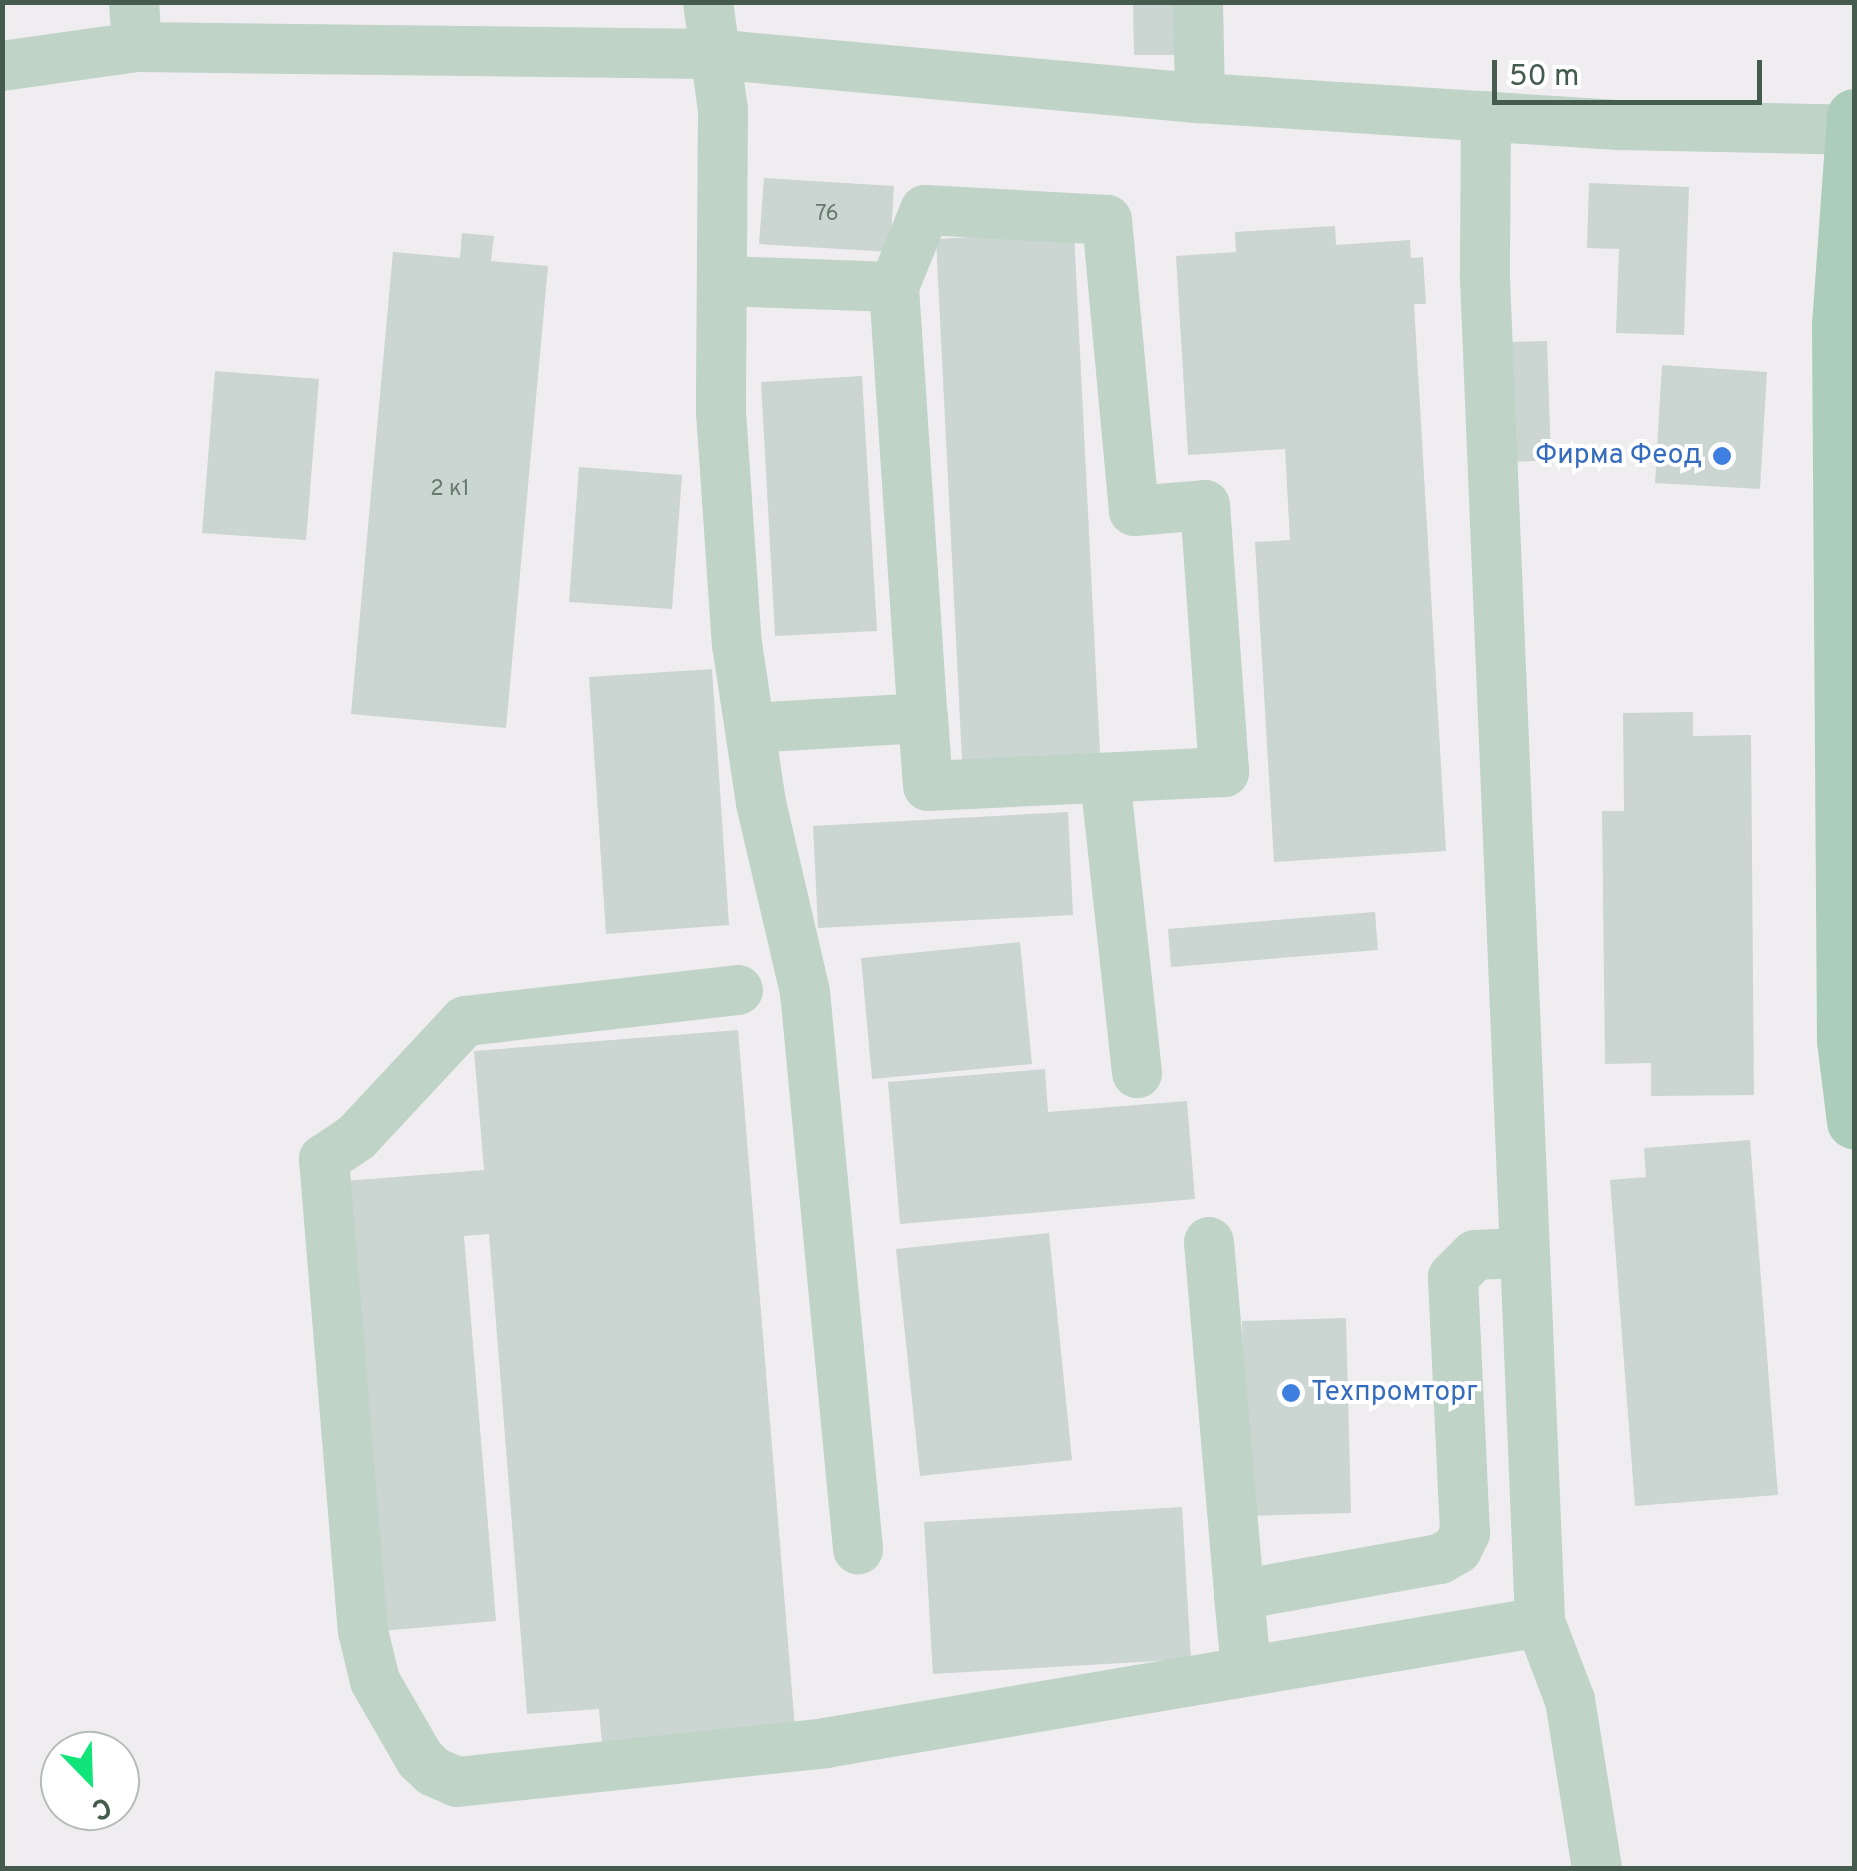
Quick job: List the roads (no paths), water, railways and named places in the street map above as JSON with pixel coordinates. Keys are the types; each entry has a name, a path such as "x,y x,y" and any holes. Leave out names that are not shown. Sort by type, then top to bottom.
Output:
{"main road":[{"path":"1854,116 1839,364 1844,1040 1854,1121"}],"street":[{"path":"708,2 712,54 723,110 721,412 737,644 750,728 805,992 858,1549"},
{"path":"1198,2 1200,98"},
{"path":"2,66 135,25 712,54 1200,98 1486,116 1854,130"},
{"path":"1486,116 1485,279 1520,1253 1540,1622 1570,1700 1597,1868"},
{"path":"925,210 1107,220 1134,511 1206,505 1224,772 928,786 923,718 894,287 925,210"},
{"path":"723,281 894,287"},
{"path":"750,728 923,718"},
{"path":"1106,778 1137,1073"},
{"path":"738,990 465,1020 358,1136 324,1159 363,1630 375,1681 420,1759 457,1782 825,1744 1246,1668 1540,1622"},
{"path":"1209,1242 1246,1668"},
{"path":"1239,1595 1440,1559 1457,1549 1465,1532 1453,1276 1475,1255 1520,1253"}],"place":[{"name":"Фирма Феод","path":"1722,456"},
{"name":"Техпромторг","path":"1291,1393"}]}
